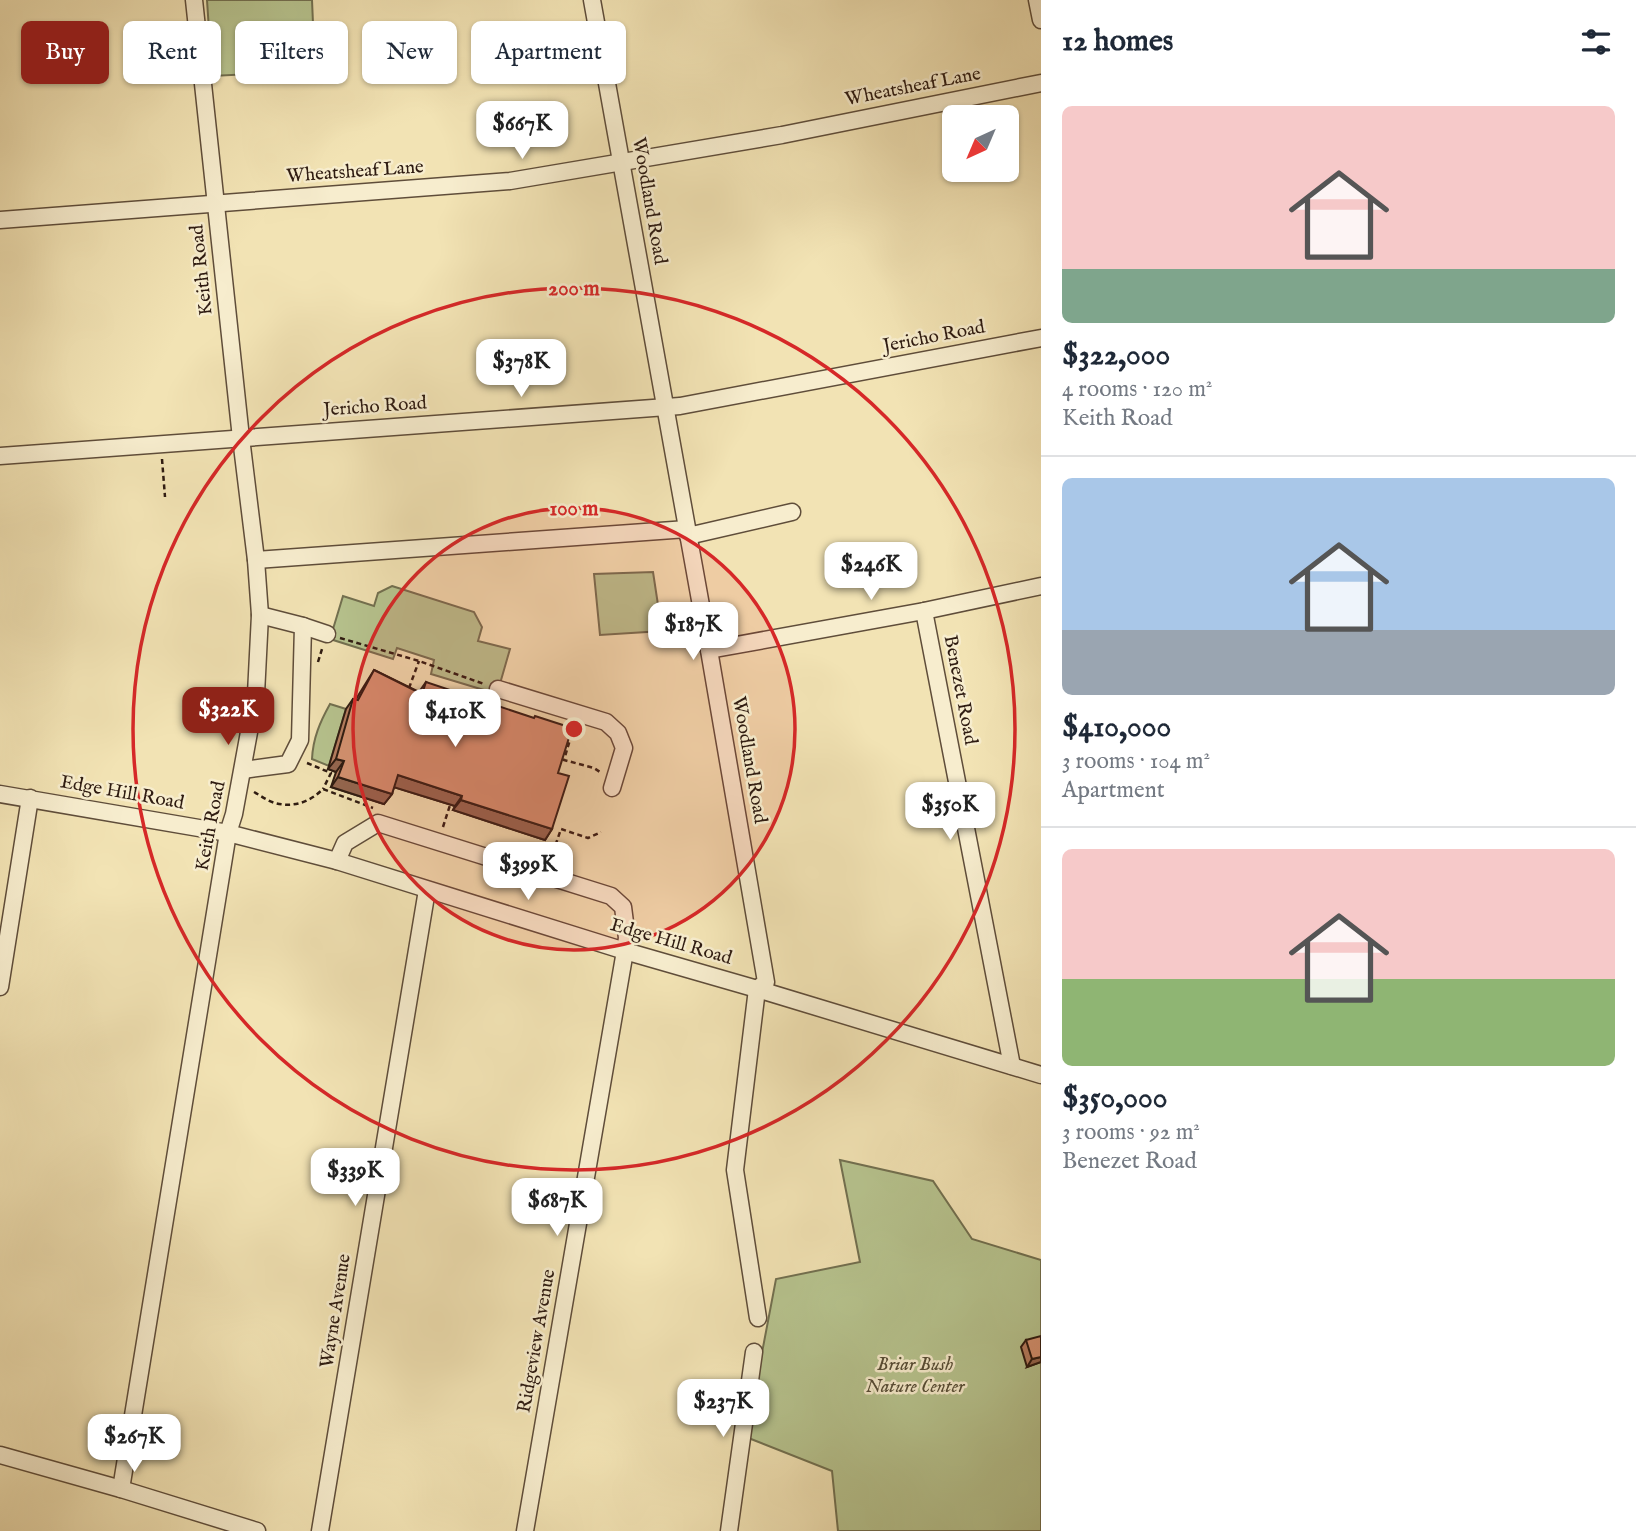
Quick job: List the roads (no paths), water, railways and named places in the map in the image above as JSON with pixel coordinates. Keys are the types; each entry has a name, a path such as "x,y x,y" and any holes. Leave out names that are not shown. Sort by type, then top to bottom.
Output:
{"street":[{"name":"Keith Road","path":"121,1489 229,833 256,694 260,615 194,0"},
{"name":"Woodland Road","path":"592,0 766,982 757,989 735,1170 758,1318"},
{"path":"1037,0 1041,20"},
{"name":"Wheatsheaf Lane","path":"0,219 510,181 782,135 1041,83"},
{"name":"Jericho Road","path":"0,456 680,406 1041,338"},
{"path":"256,559 687,532 792,512"},
{"path":"709,650 923,611 1041,586"},
{"name":"Benezet Road","path":"923,611 1012,1066"},
{"path":"260,615 327,634"},
{"path":"243,770 288,764 300,740 303,626"},
{"path":"498,689 606,722 618,733 624,748 610,783"},
{"name":"Edge Hill Road","path":"0,794 229,833 337,861 625,951 1041,1075"},
{"path":"0,988 30,798"},
{"name":"Ridgeview Avenue","path":"337,861 345,843 378,823 611,896 623,907 627,938 625,951 525,1531"},
{"name":"Wayne Avenue","path":"320,1531 427,890"},
{"path":"729,1531 754,1352"},
{"path":"0,1455 257,1531"}],"park label":[{"name":"Briar Bush Nature Center","path":"915,1376"}]}
